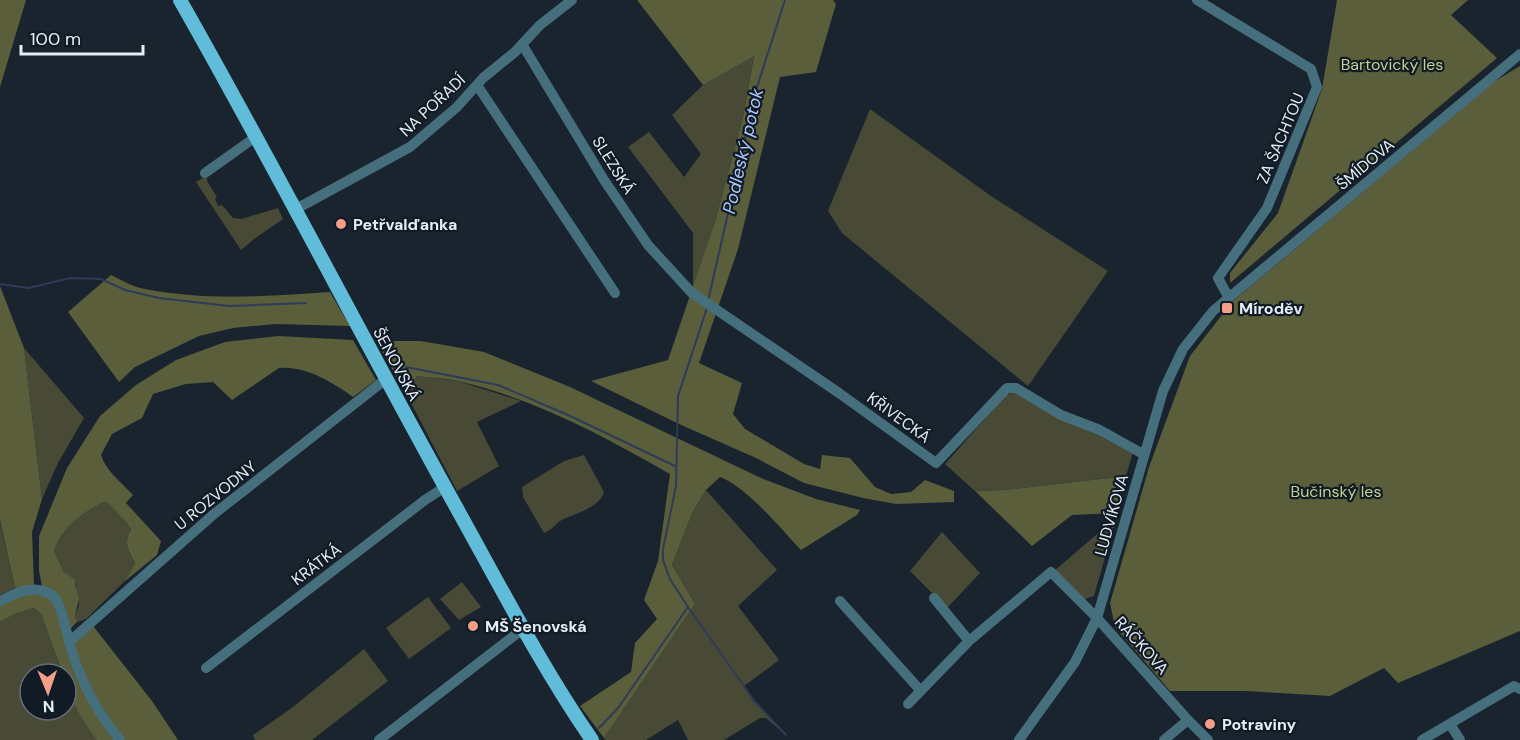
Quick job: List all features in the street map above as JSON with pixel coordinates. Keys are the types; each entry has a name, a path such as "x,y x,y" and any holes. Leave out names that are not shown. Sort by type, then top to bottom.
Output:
{"main road":[{"name":"ŠENOVSKÁ","path":"180,0 257,136 445,487 524,628 592,740"}],"street":[{"name":"NA POŘADÍ","path":"296,209 410,147 457,107 540,25 572,0"},
{"name":"ZA ŠACHTOU","path":"1197,0 1311,69 1317,87 1267,208 1218,278 1229,298"},
{"name":"SLEZSKÁ","path":"522,44 604,180 648,245 692,293"},
{"name":"ŠMÍDOVA","path":"1229,298 1520,54"},
{"path":"477,85 615,293"},
{"path":"205,173 257,136"},
{"name":"KŘIVECKÁ","path":"692,293 839,393 936,463 1007,388 1016,387 1061,415 1100,430 1143,454"},
{"name":"LUDVÍKOVA","path":"1019,740 1075,662 1097,618 1163,391 1183,349 1206,319 1229,298"},
{"name":"U ROZVODNY","path":"69,642 214,514 386,379"},
{"name":"KRÁTKÁ","path":"206,668 445,487"},
{"name":"RÁČKOVA","path":"969,642 1051,572 1097,618 1208,740"},
{"path":"0,601 20,591 40,589 54,596 86,690 98,711 120,740"},
{"path":"908,704 969,642 934,598"},
{"path":"840,601 921,691"},
{"path":"379,740 524,628"},
{"path":"1422,740 1514,686 1520,689"},
{"path":"1164,740 1188,720"},
{"path":"1450,724 1460,740"}],"green space":[{"path":"0,0 26,0 0,87"},
{"path":"637,0 833,0 836,4 816,72 780,77 738,249 699,363 742,383 733,414 745,429 804,464 820,469 822,455 850,458 875,487 891,494 911,492 925,480 954,491 954,502 896,504 804,483 756,458 591,381 668,360 715,222 743,117 754,56 703,85"},
{"name":"Bartovický les","path":"1337,0 1468,0 1451,15 1497,58 1230,283 1230,273 1278,213 1322,89"},
{"path":"754,55 743,117 715,222 693,291 693,233 628,147 649,132 684,177 701,154 672,115 703,85"},
{"name":"Bučinský les","path":"1520,66 1520,631 1398,683 1384,668 1330,696 1246,691 1170,691 1115,627 1110,603 1149,467 1190,356 1232,302 1492,83"},
{"path":"870,109 991,196 1108,271 1028,386 842,233 828,211"},
{"path":"206,176 217,197 215,199 218,206 222,205 233,218 241,219 278,208 283,219 241,250 196,182"},
{"path":"111,275 141,288 191,295 238,296 330,292 350,326 276,324 233,328 199,336 135,367 119,382 68,312"},
{"path":"0,286 24,348 42,499 32,532 34,585 15,588 0,520"},
{"path":"278,336 353,340 376,380 353,397 309,372 279,368 232,400 213,382 186,384 153,394 142,418 112,434 101,455 110,471 133,495 126,503 161,541 157,555 124,582 135,564 128,547 127,539 131,530 127,523 107,502 81,516 67,528 54,551 64,572 74,579 79,599 75,616 77,622 70,629 63,602 42,586 39,571 39,536 67,468 100,416 136,385 176,360 225,342"},
{"path":"376,341 421,341 484,352 570,387 761,478 816,499 860,510 857,515 801,550 752,499 720,477 706,490 693,511 672,565 695,604 604,738 580,706 631,672 635,643 657,619 644,600 658,561 670,474 567,420 486,388 453,380 417,376 407,395"},
{"path":"24,348 84,418 58,463 42,499"},
{"path":"417,376 458,381 521,401 477,422 499,466 457,491 407,395"},
{"path":"1016,392 1133,452 1126,476 1005,490 975,491 945,464 1006,395"},
{"path":"584,455 604,492 601,498 592,506 560,521 544,533 523,497 522,487 564,461"},
{"path":"1126,476 1116,513 1072,515 1032,546 975,491 1005,490"},
{"path":"706,490 777,570 738,606 779,660 744,686 755,702 786,735 766,718 760,718 724,740 688,740 678,720 646,740 605,740 604,738 695,604 672,565 693,511"},
{"path":"108,502 131,530 127,543 135,565 124,582 86,619 77,622 75,616 79,605 76,584 64,572 54,551 67,528 88,511"},
{"path":"0,522 15,588 0,595"},
{"path":"1115,522 1094,596 1081,600 1054,571 1103,529"},
{"path":"942,532 980,573 947,608 910,571"},
{"path":"462,582 481,607 459,620 440,599"},
{"path":"20,591 54,596 69,641 90,622 152,701 178,740 97,740 78,710 78,662 59,662 41,614 34,608 0,622 0,601"},
{"path":"428,597 451,628 409,659 386,628"},
{"path":"34,608 41,614 59,662 18,662 18,722 78,722 78,706 91,732 98,740 0,740 0,622"},
{"path":"364,649 388,681 312,740 255,740 253,735 293,707"}],"waterway":[{"name":"Podleský potok","path":"708,301 757,87 785,0"},
{"path":"0,284 28,288 71,278 101,279 125,290 159,298 229,306 306,303"},
{"name":"Podleský potok","path":"599,728 618,708 688,607 670,579 663,560 663,549 676,486 678,396 707,308"},
{"path":"406,367 498,385 568,415 675,466"},
{"path":"688,607 755,702 786,735"}],"place":[{"name":"Petřvalďanka","path":"341,224"},
{"name":"Míroděv","path":"1227,308"},
{"name":"MŠ Šenovská","path":"473,626"},
{"name":"Potraviny","path":"1210,724"}]}
